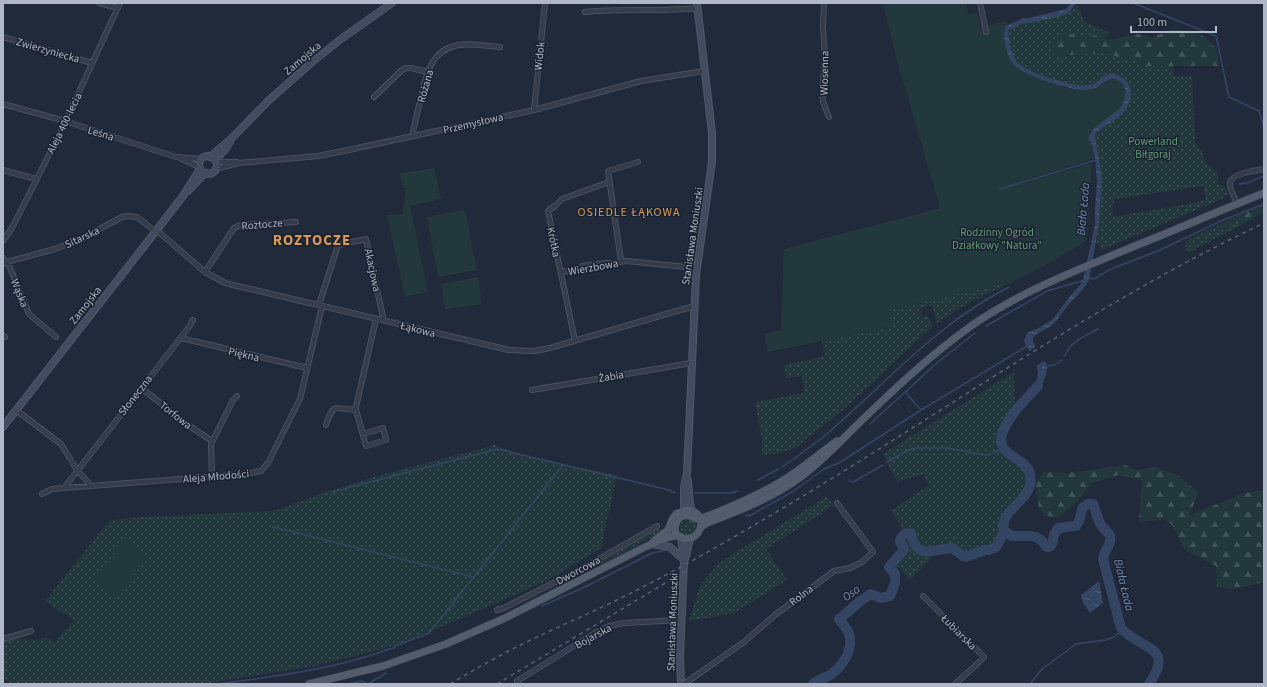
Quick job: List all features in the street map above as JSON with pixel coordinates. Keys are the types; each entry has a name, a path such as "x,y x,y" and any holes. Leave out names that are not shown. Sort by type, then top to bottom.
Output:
{"main road":[{"path":"309,684 384,666 446,644 505,618 649,546 673,536 691,538 697,534 701,527 706,523 751,505 792,482 823,459 853,429 939,350 973,325 1011,301 1043,284 1264,193"},
{"path":"683,513 697,519 737,504 773,486 798,470 853,429"},
{"path":"649,546 669,529 674,517 683,513 692,511 697,513 702,523 701,527"},
{"path":"679,537 675,531 675,526 683,513"}],"street":[{"path":"100,3 118,8"},
{"name":"Aleja 400-lecia","path":"3,241 12,228 65,122 120,3"},
{"name":"Widok","path":"534,110 544,3"},
{"name":"Wiosenna","path":"824,3 823,35 825,58 822,94 829,117"},
{"path":"980,3 986,32"},
{"name":"Zamojska","path":"214,160 225,150 233,137 268,101 311,63 389,4"},
{"path":"585,12 669,10 697,5"},
{"name":"Stanisława Moniuszki","path":"683,513 684,487 687,474 696,268 713,151 697,5"},
{"name":"Zwierzyniecka","path":"3,37 92,62"},
{"name":"Różana","path":"414,136 413,131 427,72 434,60 443,51 454,46 467,44 500,47"},
{"path":"374,97 402,70 406,68 427,72"},
{"name":"Przemysłowa","path":"214,160 239,162 318,156 534,110 641,81 704,72"},
{"name":"Leśna","path":"3,104 176,156 200,168"},
{"name":"Leśna","path":"176,156 201,159"},
{"path":"206,156 214,160 215,169 212,172 203,172 199,164 201,159 206,156"},
{"name":"Przemysłowa","path":"215,169 239,162"},
{"path":"621,261 608,171 638,162"},
{"name":"Zamojska","path":"183,196 200,168"},
{"path":"1237,204 1230,188 1231,180 1241,174 1264,169"},
{"path":"3,170 36,179"},
{"name":"Zamojska","path":"3,426 183,196 206,173"},
{"name":"Krótka","path":"575,341 548,211 562,199 609,182"},
{"name":"Sitarska","path":"4,261 55,249 81,239 122,217 137,217 156,231"},
{"name":"Roztocze","path":"205,272 234,228 240,225 296,222"},
{"name":"Łąkowa","path":"156,231 205,272 225,283 509,350 536,351 550,348 694,306"},
{"name":"Akacjowa","path":"320,306 338,245 366,238 383,317 382,320"},
{"name":"Wąska","path":"4,261 10,268 29,314 56,337"},
{"name":"Wierzbowa","path":"561,272 577,270 582,266 621,261 696,268"},
{"name":"Aleja Młodości","path":"42,494 52,489 253,473 264,469 268,464 299,401 320,306"},
{"path":"363,434 383,428 386,440 366,446 356,410 356,403 376,319"},
{"name":"Słoneczna","path":"64,488 189,328 193,320"},
{"name":"Piękna","path":"181,338 190,342 307,368"},
{"name":"Żabia","path":"532,390 691,363"},
{"name":"Torfowa","path":"141,388 176,417 212,441"},
{"path":"212,476 210,450 212,441 233,400 237,396"},
{"path":"326,425 333,409 356,410"},
{"path":"16,410 60,444 89,486"},
{"name":"Stanisława Moniuszki","path":"687,474 692,511"},
{"name":"Rolna","path":"683,684 744,642 775,615 834,571 850,568 862,562 873,552 838,503"},
{"name":"Dworcowa","path":"497,610 504,608 596,561 657,526"},
{"name":"Stanisława Moniuszki","path":"679,537 684,560 680,662 683,684"},
{"name":"Stanisława Moniuszki","path":"684,560 687,556 689,541 691,538"},
{"path":"649,546 670,547 684,560"},
{"path":"596,561 601,570"},
{"name":"Łubiarska","path":"923,596 984,657 955,684"},
{"name":"Bojarska","path":"519,684 517,681 595,633 610,626 624,623 681,620"},
{"path":"3,639 31,631"}],"green space":[{"name":"Rodzinny Ogród Działkowy \"Natura\"","path":"883,3 966,3 969,15 977,13 982,33 988,32 987,26 1006,21 1008,25 1004,30 1006,50 1015,66 1022,71 1059,86 1072,89 1098,87 1112,79 1118,80 1122,83 1125,89 1126,97 1122,106 1093,129 1089,141 1092,145 1095,158 994,191 1092,163 1087,240 1055,260 1012,282 891,309 894,326 768,352 764,334 781,330 784,249 940,208 897,60"},
{"name":"Powerland Biłgoraj","path":"1075,4 1079,7 1084,22 1103,30 1100,33 1088,38 1076,35 1061,40 1054,57 1104,52 1117,57 1137,61 1144,66 1173,65 1174,76 1192,76 1195,142 1201,150 1206,163 1217,171 1217,185 1224,186 1228,193 1222,199 1101,250 1101,245 1096,243 1099,224 1102,177 1095,136 1118,116 1124,78 1113,74 1107,74 1098,82 1089,85 1082,85 1066,83 1037,74 1021,66 1017,62 1012,50 1008,30 1013,27 1073,9","holes":["1203,186 1206,199 1194,203 1112,217 1114,199"]},
{"path":"1174,29 1195,32 1207,38 1216,49 1219,66 1143,66 1137,61 1117,57 1104,52 1054,57 1054,44 1061,40 1062,32 1088,38 1100,33 1103,30 1110,32 1105,38 1108,40 1138,34 1152,37"},
{"path":"434,168 441,199 410,206 428,292 405,297 387,215 403,214 406,188 403,188 400,174"},
{"path":"1262,206 1264,212 1241,225 1240,222 1220,230 1217,225"},
{"path":"465,210 477,270 438,277 427,217"},
{"path":"1240,222 1241,225 1188,253 1184,245 1189,239 1217,225 1220,230"},
{"path":"478,277 482,304 445,309 441,284"},
{"path":"1012,282 966,304 937,323 932,305 920,308 922,317 928,315 932,327 844,409 797,447 781,453 762,455 762,439 755,402 804,393 802,376 786,378 784,365 825,356 822,341 894,326 891,309"},
{"path":"1014,372 1015,406 1001,427 998,447 1005,455 1025,469 1028,480 1027,486 1000,521 999,538 990,548 988,549 983,546 981,551 968,555 962,554 954,549 954,547 935,550 922,549 917,546 914,541 913,534 905,532 891,511 929,485 923,474 897,482 883,454"},
{"path":"495,445 526,457 617,475 601,548 549,580 457,620 393,646 315,666 202,684 13,684 3,678 3,643 17,639 35,640 46,638 54,642 74,620 45,601 110,520 142,517 275,511 323,493 377,476"},
{"path":"1125,465 1137,470 1155,467 1179,476 1198,492 1190,515 1245,493 1264,490 1264,582 1232,589 1217,587 1216,566 1184,549 1173,526 1165,519 1139,522 1142,480 1118,475 1092,483 1077,502 1057,518 1044,515 1039,508 1035,485 1043,472 1068,473"},
{"path":"826,497 834,505 766,549 787,580 734,613 689,621 700,585 720,562"},
{"path":"685,520 697,523 695,530 686,534 680,531 680,524"},
{"path":"661,528 661,532 602,564 600,562 642,537"},
{"path":"905,535 911,535 913,544 918,549 935,554 910,580 900,569 890,566 905,549 902,544 902,540"},
{"path":"125,539 146,559 117,597 95,579"}],"water":[{"path":"1071,3 1075,3 1073,8 1067,14 1022,24 1008,30 1012,50 1017,62 1021,66 1037,74 1074,84 1091,84 1098,82 1101,77 1113,73 1122,77 1129,85 1131,97 1123,113 1097,132 1095,136 1102,177 1099,224 1089,280 1055,322 1033,337 1033,342 1047,365 1046,375 1043,382 1031,396 1027,394 1037,380 1038,373 1035,362 1024,341 1027,333 1041,327 1053,319 1083,280 1095,224 1097,182 1095,158 1089,137 1093,129 1122,106 1126,92 1123,84 1115,79 1109,80 1096,88 1089,90 1059,85 1020,70 1011,61 1007,53 1004,37 1006,26 1024,18 1066,9"},
{"path":"1099,581 1103,603 1090,613 1083,603 1081,595"}],"pier":[{"path":"1038,345 1047,359 1036,366 1028,352"}],"waterway":[{"path":"1133,3 1216,36 1229,97 1259,111 1264,127"},
{"path":"1000,189 1096,160"},
{"path":"1239,184 1247,183 1264,176"},
{"path":"986,326 1047,291 1090,278 1094,279 1111,269 1160,250 1221,221 1264,204"},
{"path":"782,467 829,432 936,335 983,301 1009,287"},
{"path":"1065,356 1067,351 1074,343 1098,329"},
{"path":"870,424 938,362 975,333"},
{"path":"746,515 749,516 792,492 824,469 839,463 921,410 1029,345"},
{"path":"1046,367 1056,364 1062,360"},
{"name":"Biała Łada","path":"1038,386 1011,417 1004,429 1001,439 1003,447 1007,452 1027,467 1030,475 1030,485 1028,491 1009,512 1004,524 1004,531 1012,536 1036,537 1047,547 1049,547 1052,544 1054,535 1058,528 1076,526 1083,507 1088,504 1093,504 1100,523 1110,536 1103,559 1121,628 1157,655 1159,662 1149,684"},
{"path":"905,392 921,410"},
{"path":"887,462 914,448 948,448 984,455 989,455 1003,448"},
{"path":"332,492 497,449 669,490 675,493"},
{"path":"394,649 395,646 429,633 563,465"},
{"path":"849,480 852,482 855,481 883,465"},
{"path":"758,480 778,469"},
{"path":"695,493 731,493 738,491"},
{"path":"273,527 473,577"},
{"name":"Osa","path":"813,684 834,672 846,658 850,646 849,634 839,619 871,594 880,598 890,596 895,583 895,574 889,567 903,551 904,548 900,542 903,535 908,533 911,534 917,548 922,551 927,552 952,548 966,557 996,547 1004,531"},
{"path":"542,606 589,585 652,553 665,550"},
{"path":"1030,684 1041,670 1076,644 1106,640 1114,637 1123,630"},
{"path":"217,684 308,671 352,661 395,647"},
{"path":"368,684 386,673"},
{"path":"347,684 362,681 367,684"}],"railway":[{"path":"450,684 515,648 627,595 712,550 843,472 1080,323 1201,254 1264,223"},
{"path":"497,684 687,570"}],"district":[{"name":"OSIEDLE ŁĄKOWA","path":"629,212"},
{"name":"ROZTOCZE","path":"312,240"}]}
